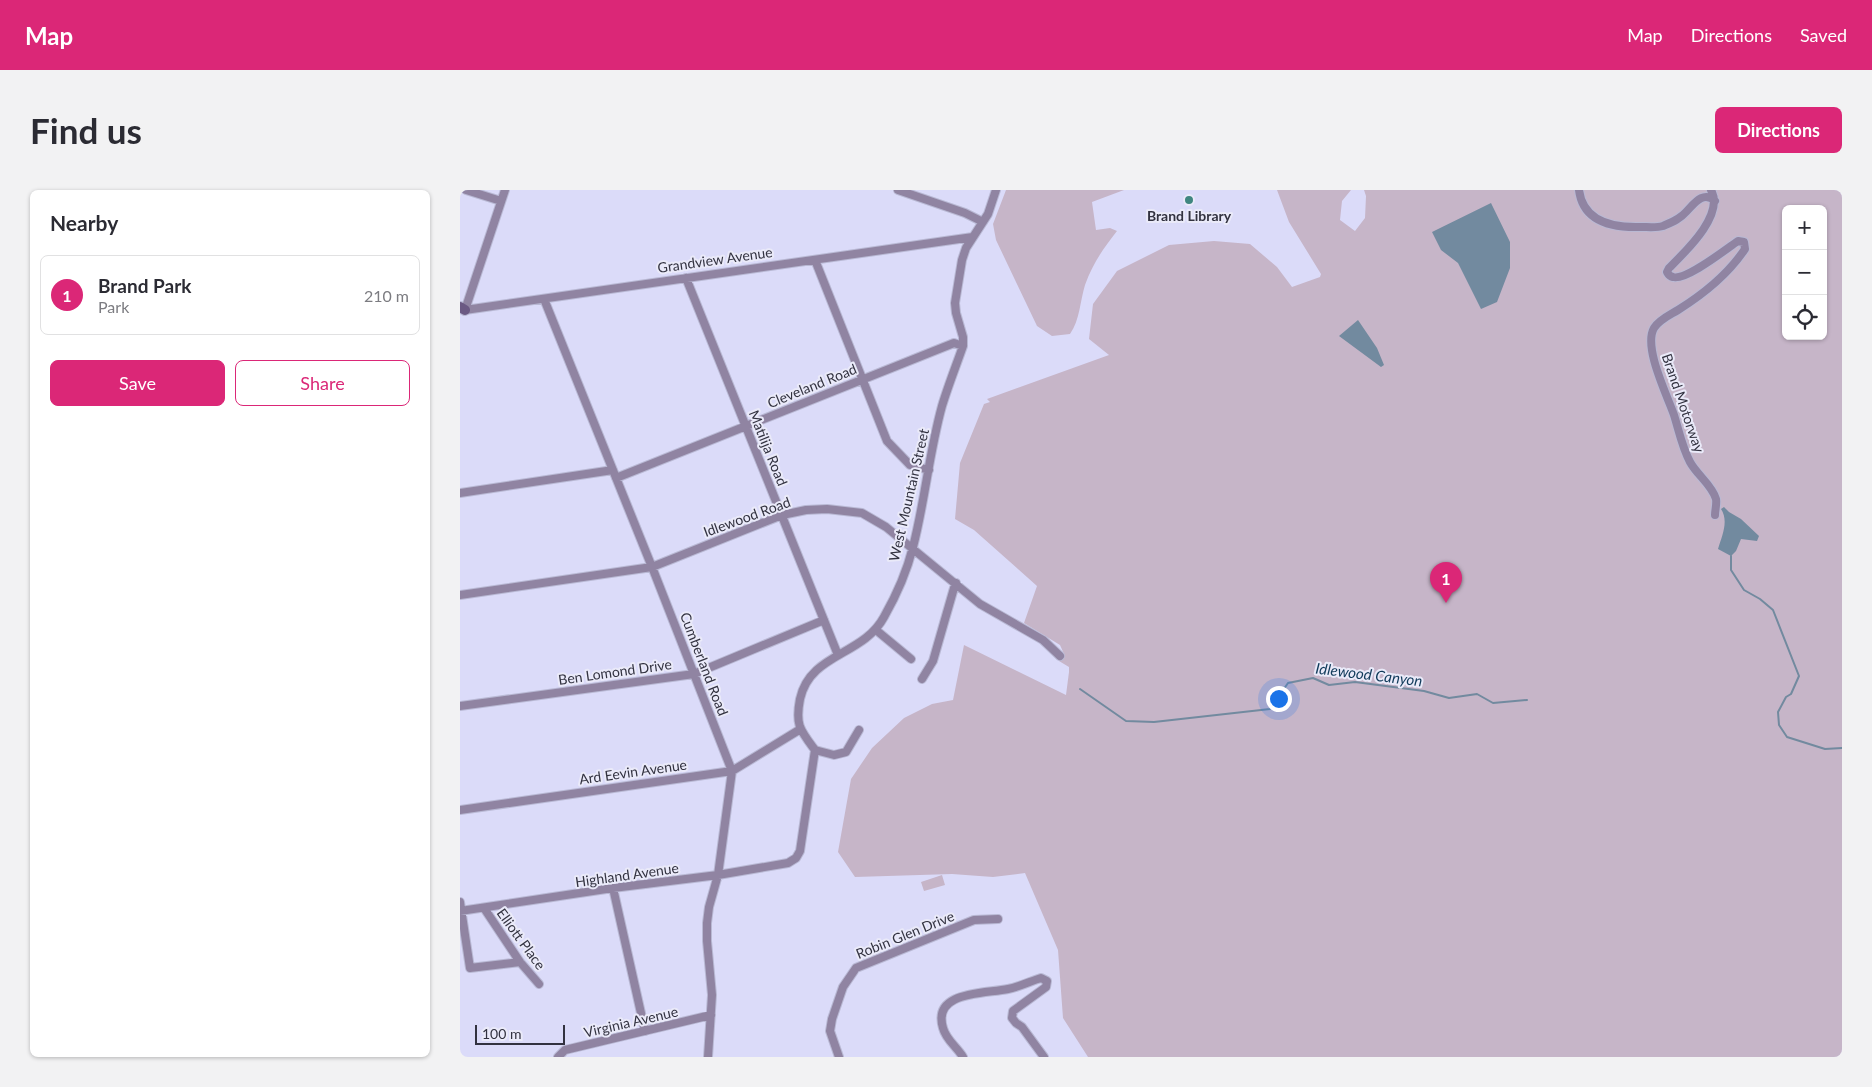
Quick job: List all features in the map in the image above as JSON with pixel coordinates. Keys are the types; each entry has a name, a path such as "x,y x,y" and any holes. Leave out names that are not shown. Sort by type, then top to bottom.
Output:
{"street":[{"path":"466,190 501,202"},
{"path":"462,309 505,190"},
{"path":"898,190 965,213 983,222"},
{"name":"West Mountain Street","path":"800,730 798,708 802,688 814,671 857,645 876,630 890,607 913,549 942,406 963,346 963,337 955,303 962,260 966,248 988,214 996,190"},
{"path":"1579,190 1580,201 1592,216 1605,223 1631,227 1661,227 1678,219 1686,212 1696,198 1705,195 1711,196 1714,201"},
{"path":"1711,190 1714,201"},
{"name":"Brand Motorway","path":"1714,201 1714,208 1702,231 1689,249 1669,268 1669,275 1679,277 1689,273 1738,241 1744,242 1745,249 1737,261 1724,274 1660,322 1652,334 1652,349 1681,441 1691,464 1716,500 1715,515"},
{"name":"Grandview Avenue","path":"462,309 544,299 973,237"},
{"path":"815,260 887,441 910,464 929,470"},
{"name":"Matilija Road","path":"686,278 838,655"},
{"name":"Cumberland Road","path":"544,299 732,771 718,875 709,908 707,924 712,995 708,1057"},
{"name":"Cleveland Road","path":"616,478 954,343 963,346"},
{"path":"460,493 612,470"},
{"name":"Idlewood Road","path":"460,595 652,567 782,515 806,510 827,509 862,514 886,527 980,604 1043,640 1060,656"},
{"path":"922,679 932,661 956,584"},
{"name":"Ben Lomond Drive","path":"460,706 694,674 824,620"},
{"path":"876,630 911,658"},
{"path":"800,730 815,750 834,754 846,752 859,730"},
{"name":"Ard Eevin Avenue","path":"460,810 732,771 800,730"},
{"name":"Highland Avenue","path":"460,908 484,908 613,888 718,875 788,863 796,858 800,851 815,750"},
{"path":"613,888 645,1032"},
{"path":"460,908 470,968 520,962"},
{"name":"Elliott Place","path":"484,908 520,962 539,984"},
{"name":"Robin Glen Drive","path":"840,1057 830,1031 832,1019 844,988 856,968 974,920 998,919"},
{"path":"963,1057 947,1038 943,1030 941,1014 945,1006 959,997 1010,989 1041,978 1047,981 1046,987 1013,1011 1012,1018 1022,1027 1044,1057"},
{"name":"Virginia Avenue","path":"558,1057 564,1050 711,1015"}],"shaded area":[{"path":"1006,190 1124,190 1092,202 1096,230 1110,228 1117,231 1091,270 1085,285 1076,323 1070,334 1052,336 1037,326 996,240 993,224"},
{"path":"1277,190 1351,190 1342,201 1340,220 1355,231 1365,218 1366,196 1364,190 1842,190 1842,1057 1088,1057 1063,1018 1058,950 1025,873 993,877 952,874 855,877 838,852 851,779 872,748 904,718 932,704 953,700 964,645 1066,695 1069,667 1059,661 1064,654 1060,645 1024,623 1037,586 974,530 955,519 960,463 984,404 990,402 987,399 1109,355 1089,339 1093,304 1117,271 1169,245 1214,241 1250,244 1277,267 1292,287 1320,277 1321,274 1289,222"},
{"path":"942,875 945,885 924,891 921,882"}],"water":[{"path":"1491,203 1510,242 1510,268 1497,302 1481,309 1458,263 1441,250 1432,232"},
{"path":"1358,320 1377,348 1384,365 1381,367 1339,336"},
{"path":"1724,507 1741,519 1759,536 1757,541 1741,539 1736,551 1731,556 1718,549 1725,524 1721,509"}],"waterway":[{"path":"1731,556 1731,570 1744,590 1760,599 1773,610 1799,676 1791,694 1786,697 1778,712 1779,725 1787,737 1825,749 1842,748"},
{"name":"Idlewood Canyon","path":"1080,689 1126,721 1154,722 1270,709 1288,683 1313,678 1329,685 1355,682 1424,691 1449,698 1477,694 1493,703 1527,700"}],"place":[{"name":"Brand Library","path":"1189,200"},
{"name":"Brand Park","path":"1446,603"}]}
